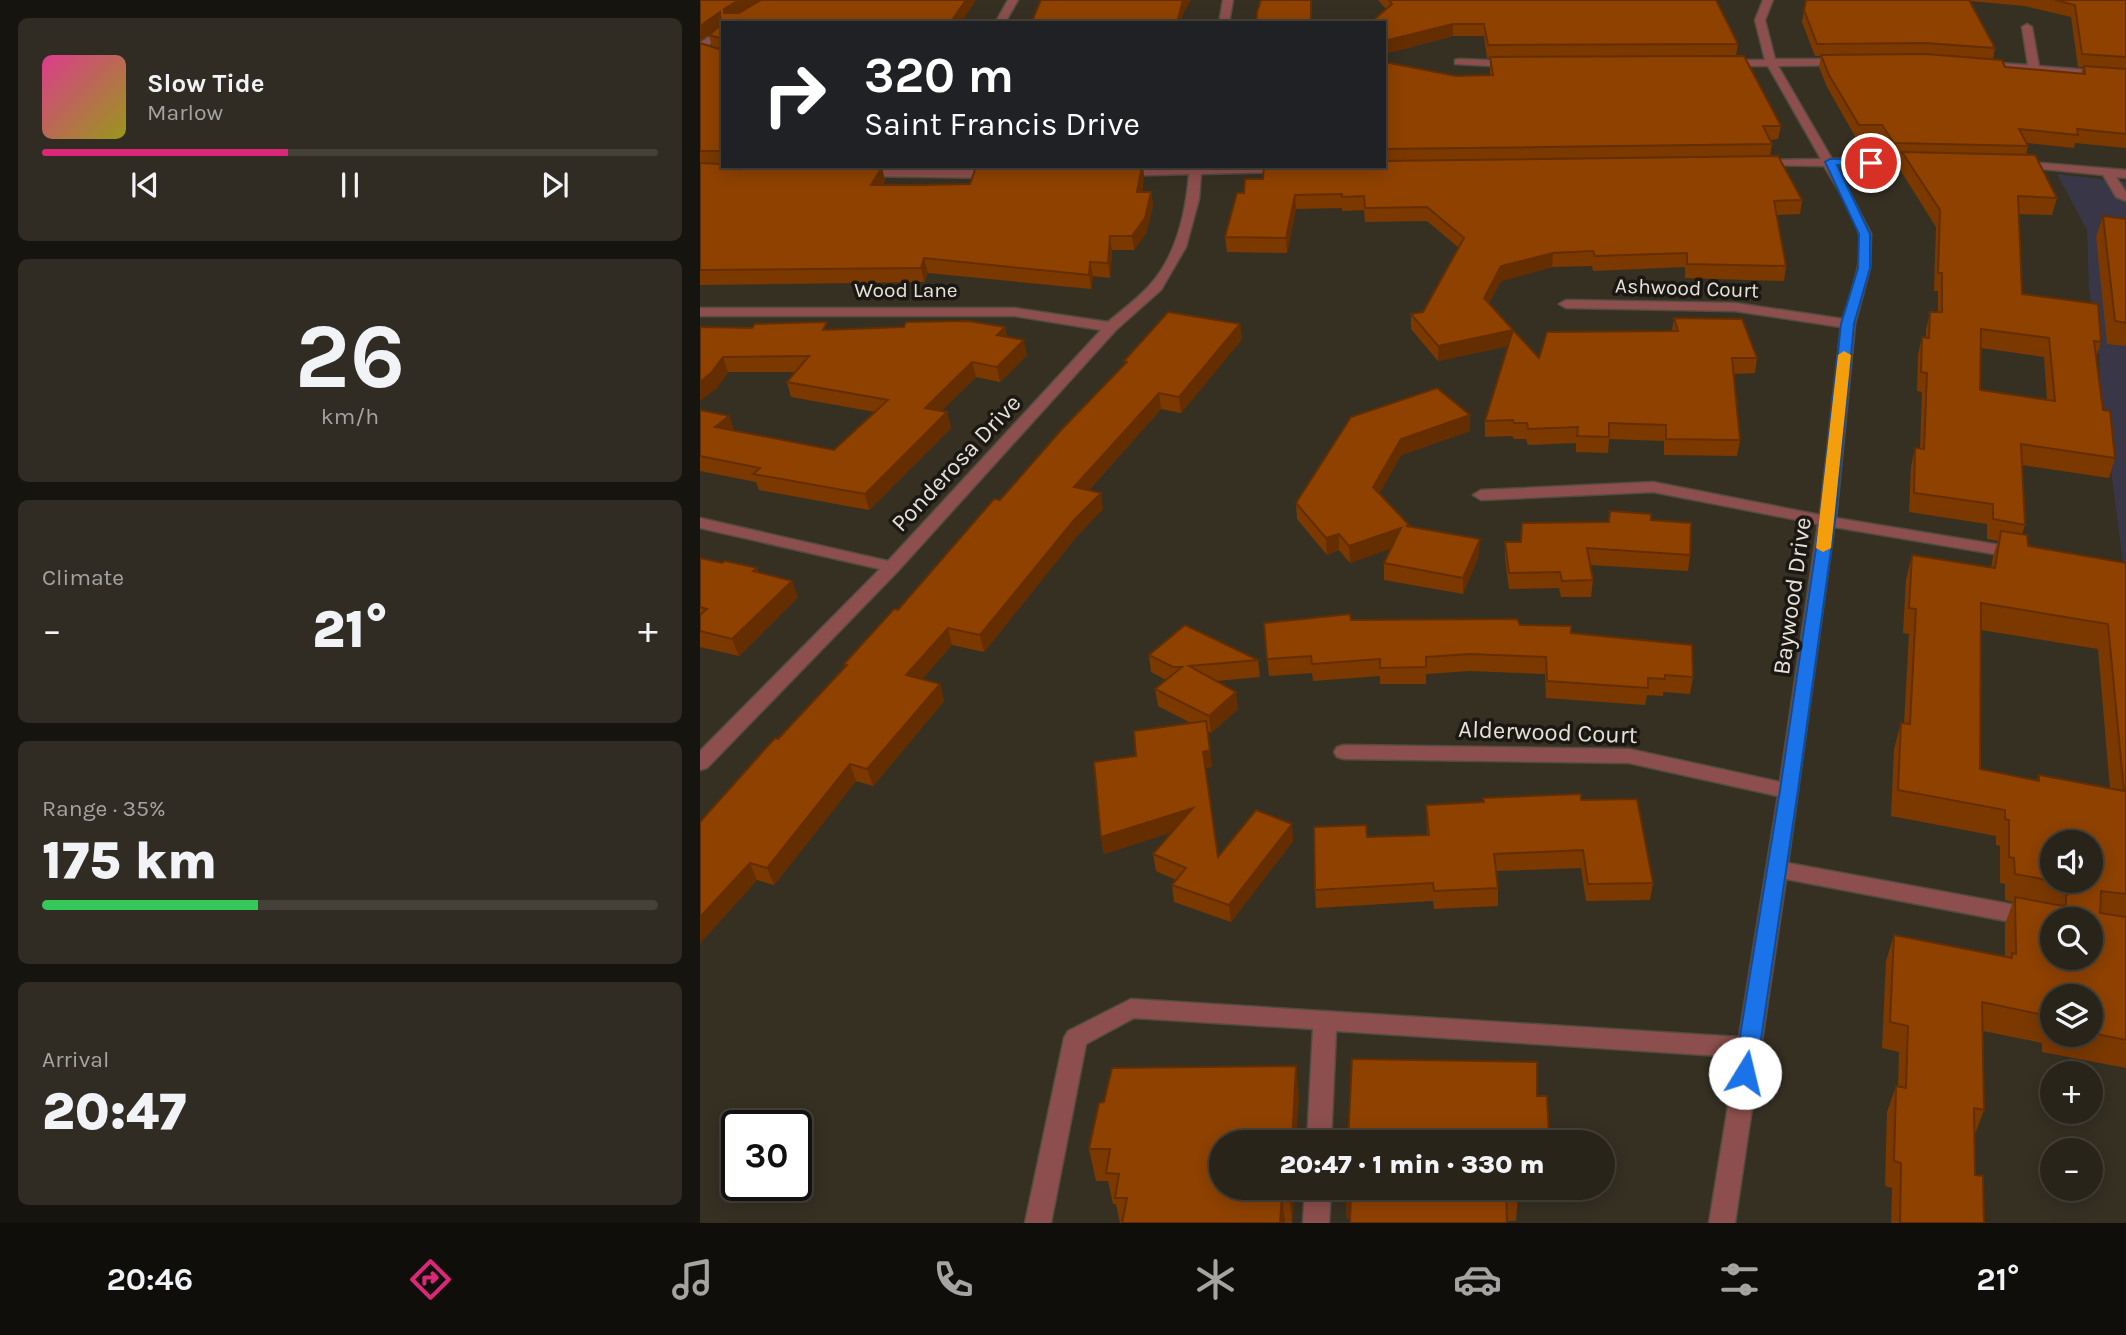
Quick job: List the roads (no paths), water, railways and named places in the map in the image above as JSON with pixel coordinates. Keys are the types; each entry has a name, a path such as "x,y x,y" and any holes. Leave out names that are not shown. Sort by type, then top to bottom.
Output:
{"street":[{"path":"1001,21 1013,0"},
{"path":"1224,21 1228,0"},
{"name":"Baywood Drive","path":"1722,1223 1789,790 1827,521 1848,324 1864,268 1864,234 1830,162 1771,62 1760,20 1768,0"},
{"path":"2027,27 2034,68"},
{"path":"700,49 721,32"},
{"path":"700,49 711,53"},
{"path":"1459,62 1517,65"},
{"path":"1712,63 1853,62"},
{"path":"1978,65 2126,76"},
{"path":"1747,163 1930,162"},
{"path":"2003,164 2126,174"},
{"path":"1101,172 1196,168 1306,169"},
{"name":"Ponderosa Drive","path":"700,763 892,567 1111,327 1156,287 1180,247 1193,199 1196,168"},
{"path":"845,174 928,171 1006,173"},
{"path":"2107,172 2120,194 2126,197"},
{"name":"Ashwood Court","path":"1566,304 1735,307 1848,324"},
{"name":"Wood Lane","path":"700,312 1015,312 1111,327"},
{"path":"1481,495 1653,487 1827,521 2034,555"},
{"path":"700,523 892,567"},
{"name":"Alderwood Court","path":"1344,752 1629,756 1789,790"},
{"path":"1776,869 2040,918"},
{"path":"1038,1223 1076,1038 1131,1008 1749,1048"},
{"path":"1321,1130 1325,1021"},
{"path":"1316,1223 1317,1200"}]}
